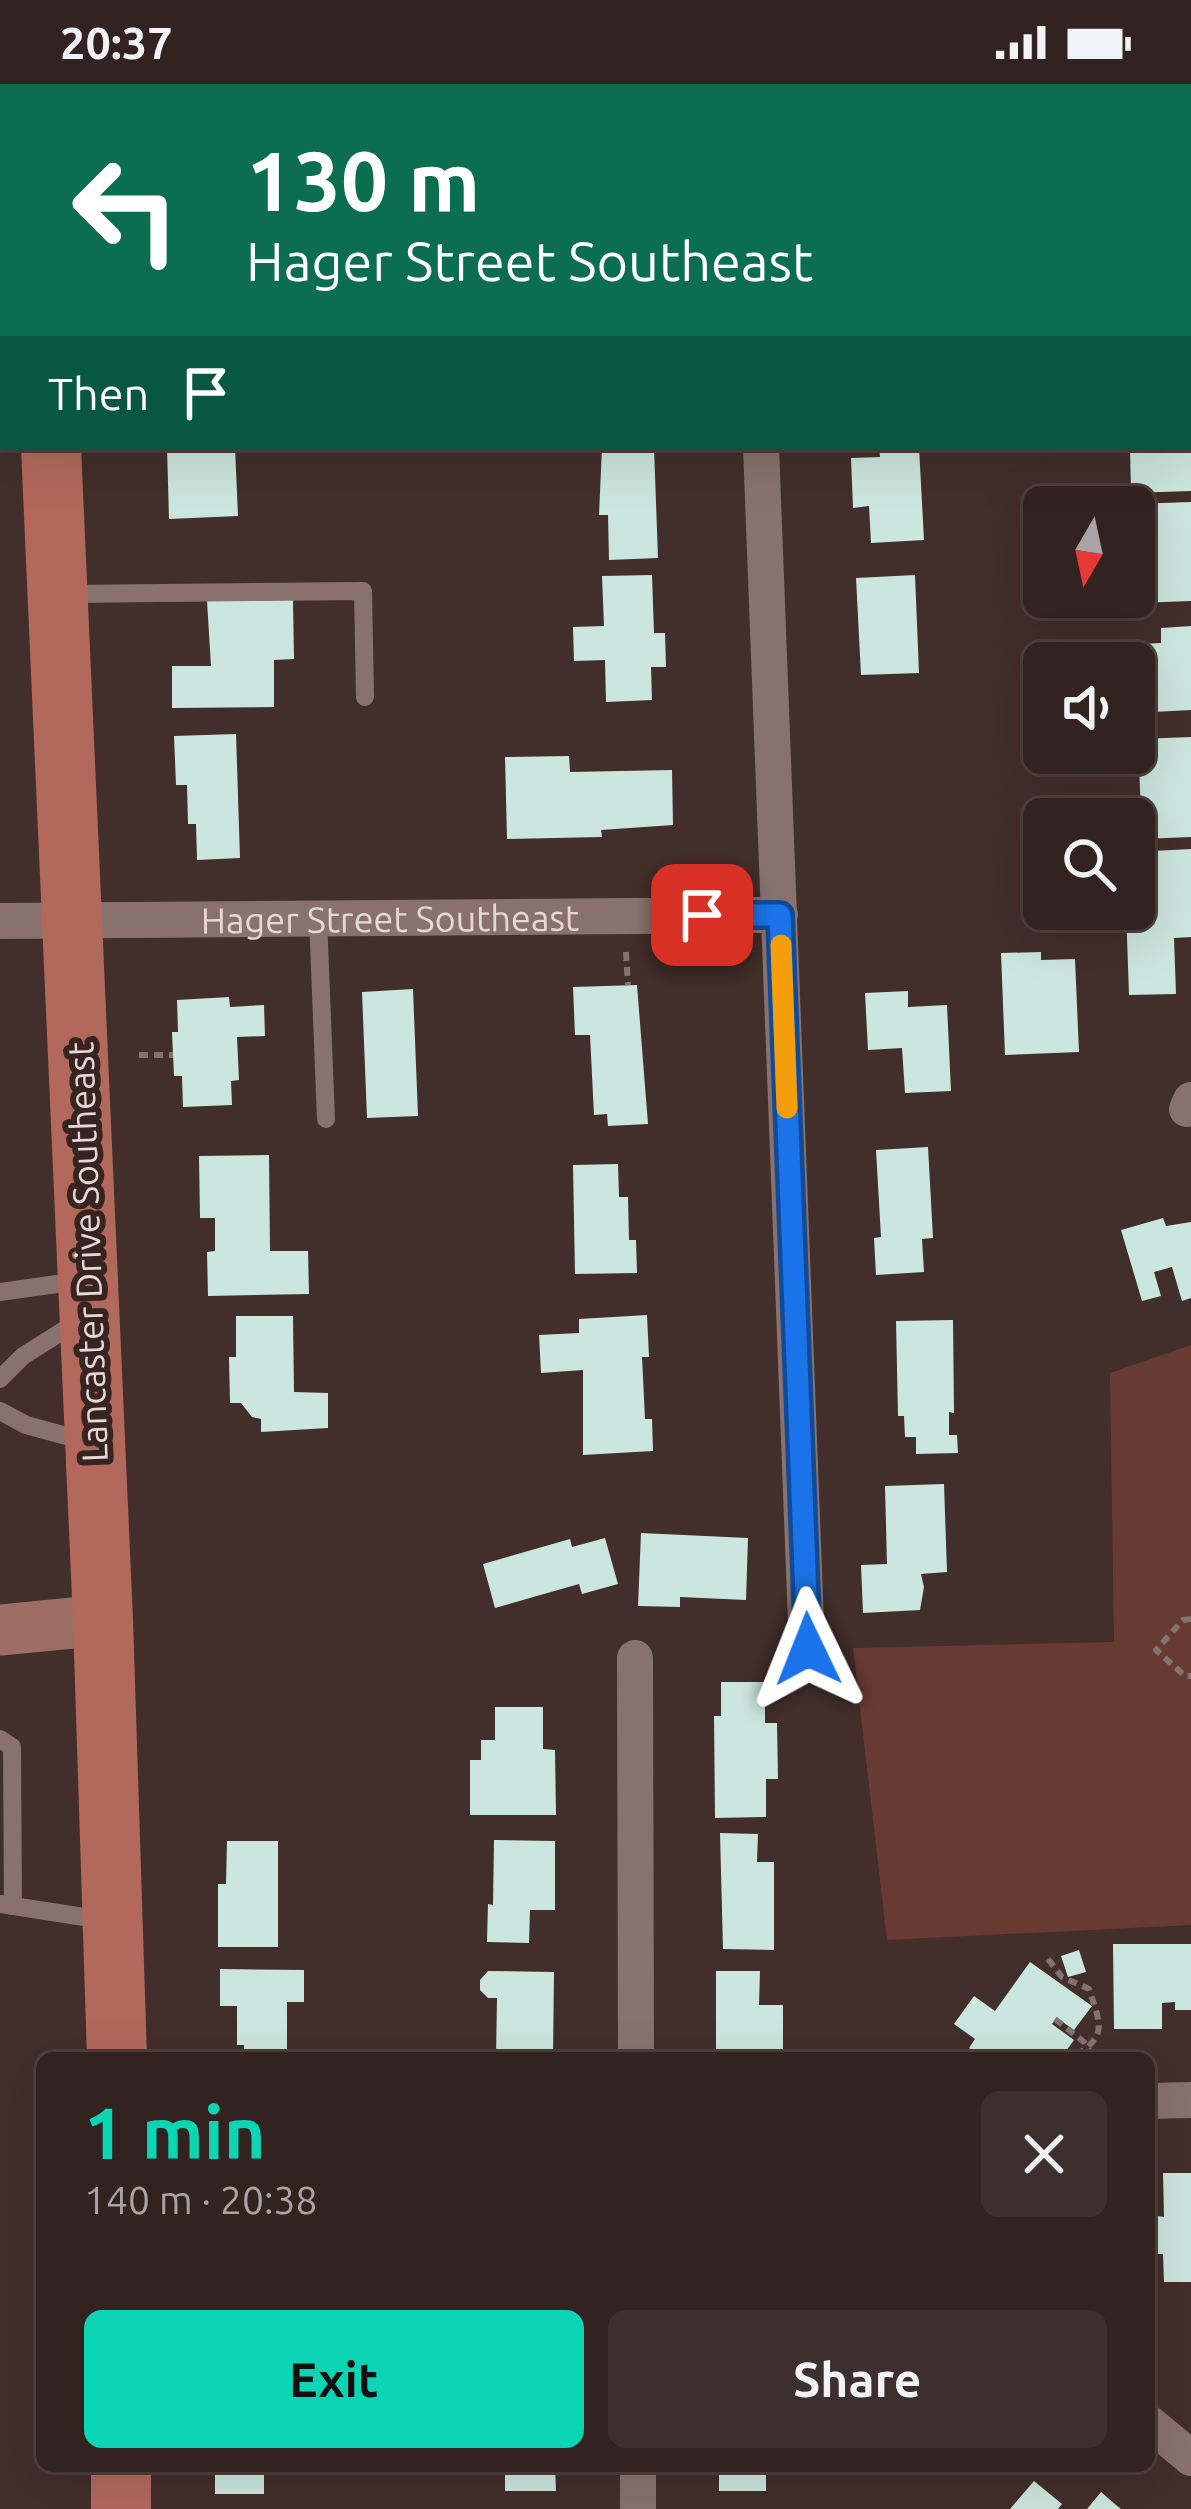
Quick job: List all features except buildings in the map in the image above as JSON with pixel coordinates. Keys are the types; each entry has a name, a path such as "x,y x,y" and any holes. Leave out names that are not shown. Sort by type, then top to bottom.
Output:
{"main road":[{"name":"Lancaster Drive Southeast","path":"51,450 103,1620 117,2052"},
{"path":"121,2472 122,2509"}],"street":[{"path":"760,450 808,1649"},
{"name":"Hager Street Southeast","path":"0,921 780,915"},
{"path":"0,1630 103,1620"},
{"path":"634,1658 636,2052"},
{"path":"1155,2101 1191,2099"},
{"path":"1155,2428 1191,2458"},
{"path":"638,2472 638,2509"}],"lane":[{"path":"58,594 363,591 364,697"},
{"path":"318,918 326,1119"},
{"path":"0,1292 89,1297"},
{"path":"0,1379 89,1297"},
{"path":"0,1411 26,1425 94,1444"},
{"path":"0,1739 12,1747 6,1905 114,1922"}],"path":[{"path":"140,1055 173,1055"},
{"path":"1191,1618 1183,1620 1156,1650 1191,1676"},
{"path":"1048,1959 1090,1989 1100,2023 1083,2052"},
{"path":"1055,2019 1091,2052"}],"shaded area":[{"path":"1191,1345 1191,1925 887,1940 853,1648 1114,1642 1110,1373"}],"slow traffic":[{"path":"781,945 787,1108"}],"route":[{"path":"702,915 780,915 808,1649"}]}
